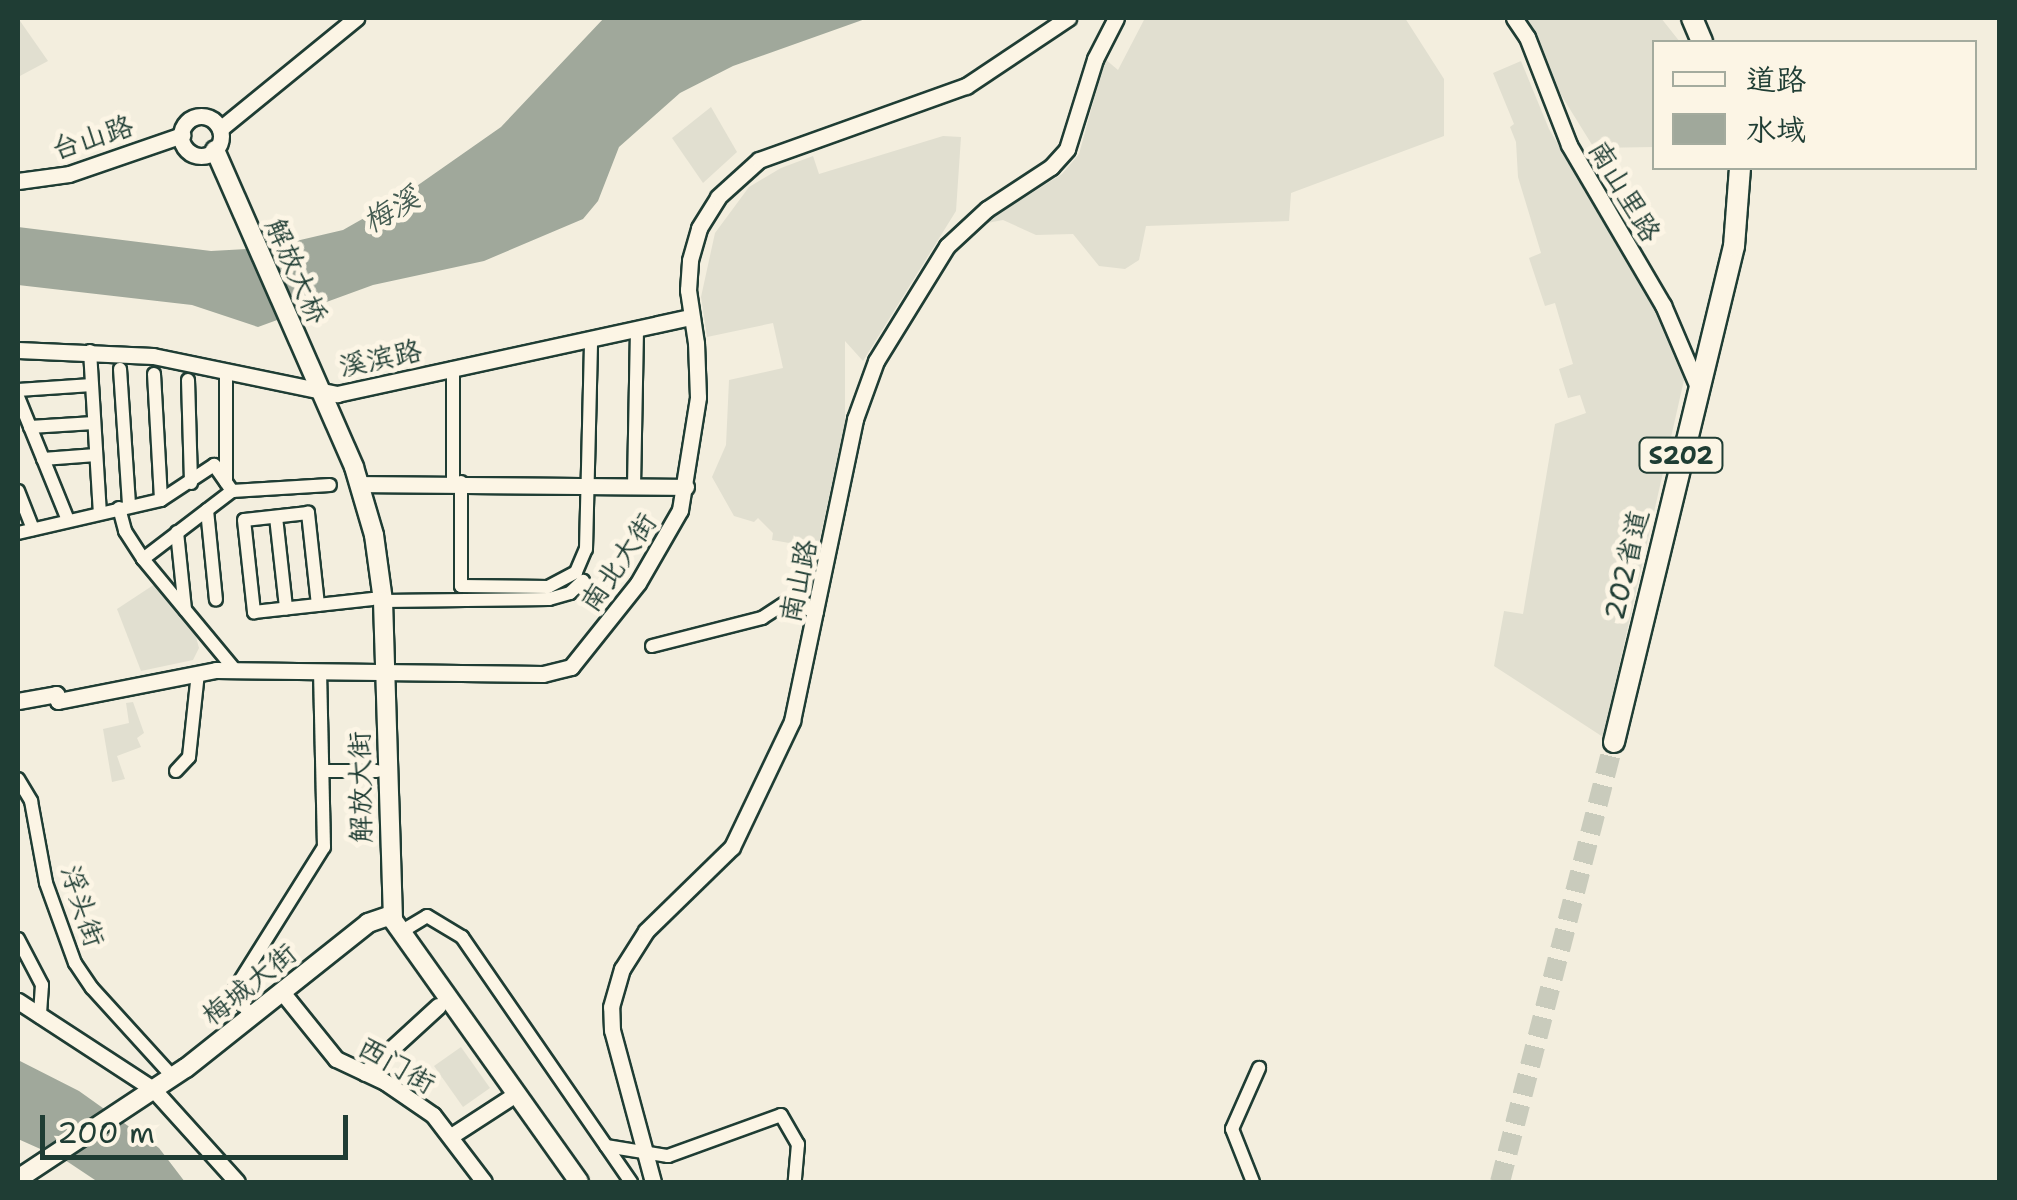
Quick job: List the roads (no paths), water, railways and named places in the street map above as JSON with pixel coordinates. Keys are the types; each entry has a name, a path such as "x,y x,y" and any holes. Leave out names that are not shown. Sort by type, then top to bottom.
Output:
{"main road":[{"name":"解放大桥","path":"212,152 297,348"},
{"name":"202省道","path":"1614,742 1737,234 1740,170"},
{"name":"解放大街","path":"297,348 360,484 374,535 386,916"},
{"name":"解放大街","path":"316,391 354,497 378,600"},
{"name":"解放大街","path":"380,673 378,771 386,916"},
{"name":"梅城大街","path":"18,1179 173,1077 386,916"},
{"path":"386,916 438,1006 566,1182"},
{"path":"386,916 578,1182"}],"street":[{"path":"220,129 210,118 197,116 186,122 182,135 190,152 212,152 220,129 356,18"},
{"name":"南北大街","path":"18,698 56,694 58,701 198,672 553,674 570,666 588,650 660,552 676,522 686,487 698,397 688,276 695,239 710,208 740,173 788,147 966,86 1051,24 1068,18"},
{"name":"南山路","path":"652,1182 612,1030 616,985 637,941 720,861 736,839 794,716 855,419 876,360 947,246 988,209 1051,167 1066,149 1095,59 1116,18"},
{"name":"南山里路","path":"1514,18 1528,37 1569,145 1663,305 1698,388"},
{"name":"台山路","path":"18,181 69,174 182,135"},
{"name":"溪滨路","path":"18,350 90,351 183,360 337,394 691,317"},
{"path":"634,486 637,329"},
{"path":"453,368 461,586 538,588 563,582 582,564 590,340"},
{"path":"90,351 100,513"},
{"path":"120,369 126,530 143,559 235,670"},
{"path":"226,371 229,487"},
{"path":"154,374 162,500"},
{"path":"188,380 190,482"},
{"path":"68,520 18,394 92,386"},
{"path":"30,427 94,423"},
{"path":"42,459 96,455"},
{"path":"18,533 162,500 214,464 229,487"},
{"path":"360,484 686,487"},
{"path":"143,559 207,510 229,487 330,485"},
{"path":"18,491 33,529"},
{"path":"207,510 216,600"},
{"path":"318,605 308,512 244,520 254,612 378,600 549,599 570,592 583,581"},
{"path":"276,516 286,608"},
{"path":"177,532 186,612"},
{"path":"652,646 762,618 788,601 816,613"},
{"path":"176,771 189,757 198,672"},
{"path":"252,1017 233,992 324,847 320,672"},
{"path":"324,771 378,771"},
{"name":"浮头街","path":"18,780 30,801 46,883 74,963 173,1077"},
{"path":"408,927 427,916 462,937 631,1182"},
{"path":"18,940 42,985 26,1007 146,1093 237,1182"},
{"name":"西门街","path":"282,992 336,1059 424,1108 451,1136 484,1182"},
{"path":"365,1073 438,1006"},
{"path":"1253,1182 1250,1168 1234,1144 1232,1129 1259,1068"},
{"path":"451,1136 508,1099"},
{"path":"606,1146 661,1157 678,1154 781,1115 798,1144 796,1182"}],"water":[{"name":"梅溪","path":"604,18 868,18 733,66 680,93 619,147 598,201 583,219 484,261 373,285 258,327 192,305 18,285 18,227 211,251 266,248 343,230 401,197 501,127"},
{"path":"18,1060 79,1091 159,1148 185,1182 98,1182 65,1160 18,1139"}],"tunnel":[{"path":"1500,1182 1614,742"}]}
